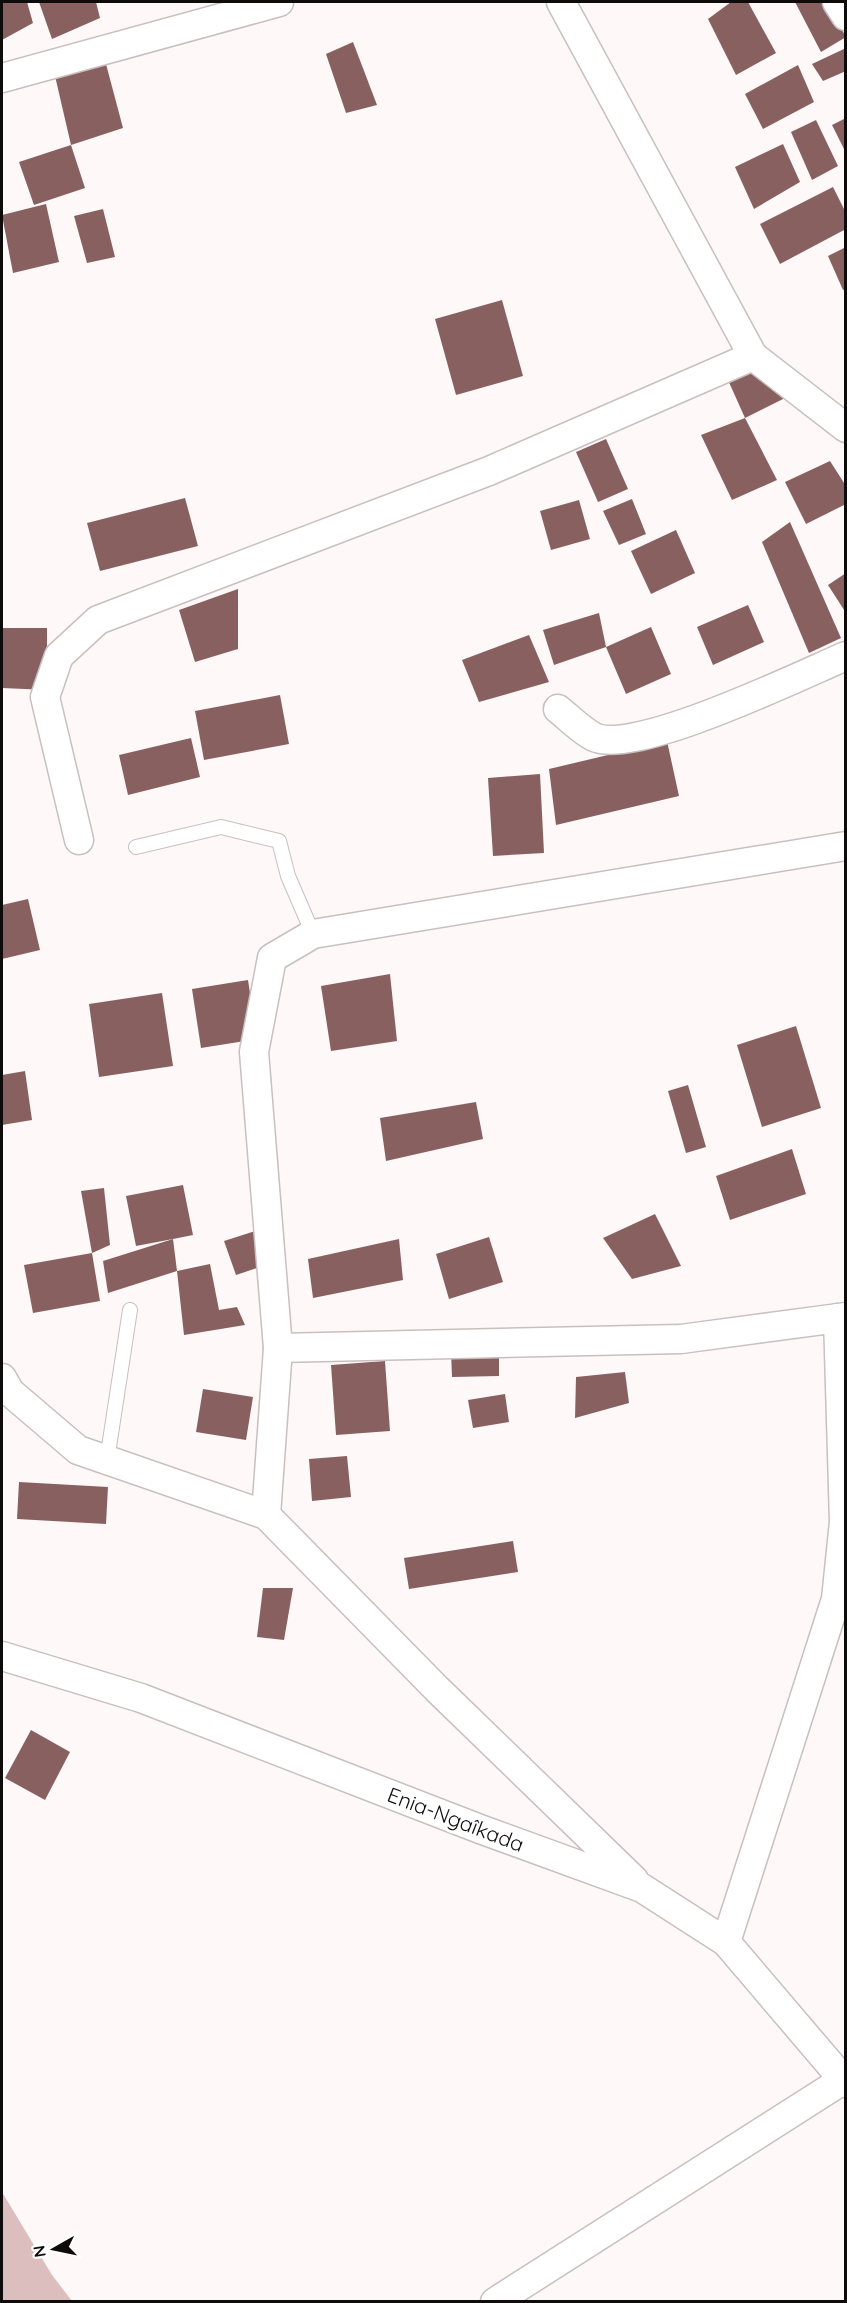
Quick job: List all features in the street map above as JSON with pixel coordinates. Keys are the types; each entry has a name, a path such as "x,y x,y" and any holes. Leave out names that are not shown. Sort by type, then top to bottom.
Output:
{"street":[{"path":"2,78 279,2"},
{"path":"561,2 753,356 846,428"},
{"path":"837,2 846,16"},
{"path":"79,840 45,697 59,656 98,620 489,471 753,356"},
{"path":"558,709 595,738 624,740 702,717 846,656"},
{"path":"266,1515 278,1348 254,1052 272,958 313,934 846,846"},
{"path":"278,1348 681,1339 842,1317 844,1522 836,1599 726,1942"},
{"path":"2,1378 10,1392 78,1450 266,1515 437,1689 642,1888"},
{"name":"Enia-Ngaîkada","path":"2,1656 141,1698 480,1829 642,1888 726,1942 844,2082"},
{"path":"495,2301 844,2082"}],"lane":[{"path":"136,847 221,827 279,841 288,876 313,934"},
{"path":"107,1460 130,1310"}],"shaded area":[{"path":"2,2192 52,2275 72,2301 2,2301"}],"building":[{"path":"2,2 27,2 33,23 2,40"},
{"path":"39,2 96,2 100,18 52,39"},
{"path":"731,2 748,2 776,53 736,75 708,19"},
{"path":"795,2 826,2 846,37 821,52"},
{"path":"353,42 377,105 346,113 326,54"},
{"path":"846,48 846,71 823,81 812,64"},
{"path":"102,49 123,128 71,145 52,63"},
{"path":"798,65 814,102 763,129 745,94"},
{"path":"846,118 846,153 832,125"},
{"path":"816,120 838,166 812,180 791,132"},
{"path":"783,144 800,182 754,209 735,167"},
{"path":"71,145 85,188 34,205 19,162"},
{"path":"833,187 846,213 846,229 780,264 760,224"},
{"path":"46,204 59,262 13,273 2,215"},
{"path":"103,209 115,257 87,263 74,216"},
{"path":"846,247 846,289 843,290 828,256"},
{"path":"502,300 523,376 456,395 435,319"},
{"path":"761,362 785,398 745,418 728,380"},
{"path":"745,418 777,480 732,500 701,435"},
{"path":"606,439 628,489 598,502 576,452"},
{"path":"830,461 846,486 846,504 806,524 785,482"},
{"path":"185,498 198,546 100,571 87,523"},
{"path":"632,499 646,534 619,545 603,511"},
{"path":"579,500 590,539 551,550 540,511"},
{"path":"790,522 841,638 809,653 762,542"},
{"path":"676,530 695,573 651,594 631,551"},
{"path":"846,573 846,613 828,585"},
{"path":"238,589 238,649 195,662 179,610"},
{"path":"748,605 764,642 713,665 697,627"},
{"path":"599,613 606,647 554,665 543,630"},
{"path":"651,627 671,674 626,694 606,647"},
{"path":"2,628 47,628 47,690 2,688"},
{"path":"529,635 549,682 479,702 462,660"},
{"path":"280,695 289,744 204,760 195,711"},
{"path":"191,738 200,777 128,795 119,755"},
{"path":"667,741 679,796 556,825 549,769"},
{"path":"540,774 544,853 493,856 488,778"},
{"path":"28,899 40,950 2,959 2,905"},
{"path":"390,974 397,1041 331,1051 321,986"},
{"path":"248,980 257,1039 201,1048 192,989"},
{"path":"162,993 173,1066 99,1077 89,1004"},
{"path":"796,1026 821,1108 762,1127 737,1045"},
{"path":"25,1071 32,1120 2,1125 2,1075"},
{"path":"688,1085 706,1147 686,1153 668,1091"},
{"path":"476,1102 483,1139 386,1161 380,1118"},
{"path":"792,1149 806,1194 730,1220 716,1176"},
{"path":"183,1185 193,1235 136,1246 126,1196"},
{"path":"104,1188 110,1245 92,1253 81,1191"},
{"path":"655,1214 681,1266 632,1279 603,1238"},
{"path":"258,1230 269,1264 236,1275 224,1241"},
{"path":"489,1237 503,1282 449,1299 436,1254"},
{"path":"173,1239 177,1271 108,1293 103,1261"},
{"path":"399,1239 403,1280 313,1298 308,1259"},
{"path":"92,1253 100,1301 33,1313 24,1265"},
{"path":"210,1264 219,1310 237,1307 245,1325 184,1335 177,1271"},
{"path":"499,1350 499,1376 452,1377 451,1352"},
{"path":"385,1361 390,1431 336,1435 331,1365"},
{"path":"625,1372 629,1403 575,1418 576,1377"},
{"path":"203,1389 253,1397 246,1440 196,1432"},
{"path":"505,1394 509,1422 473,1428 468,1400"},
{"path":"347,1456 351,1497 312,1501 309,1459"},
{"path":"19,1482 108,1487 106,1524 17,1519"},
{"path":"513,1541 518,1572 409,1589 404,1558"},
{"path":"263,1588 293,1588 284,1640 257,1637"},
{"path":"31,1730 70,1752 45,1800 5,1778"}]}
